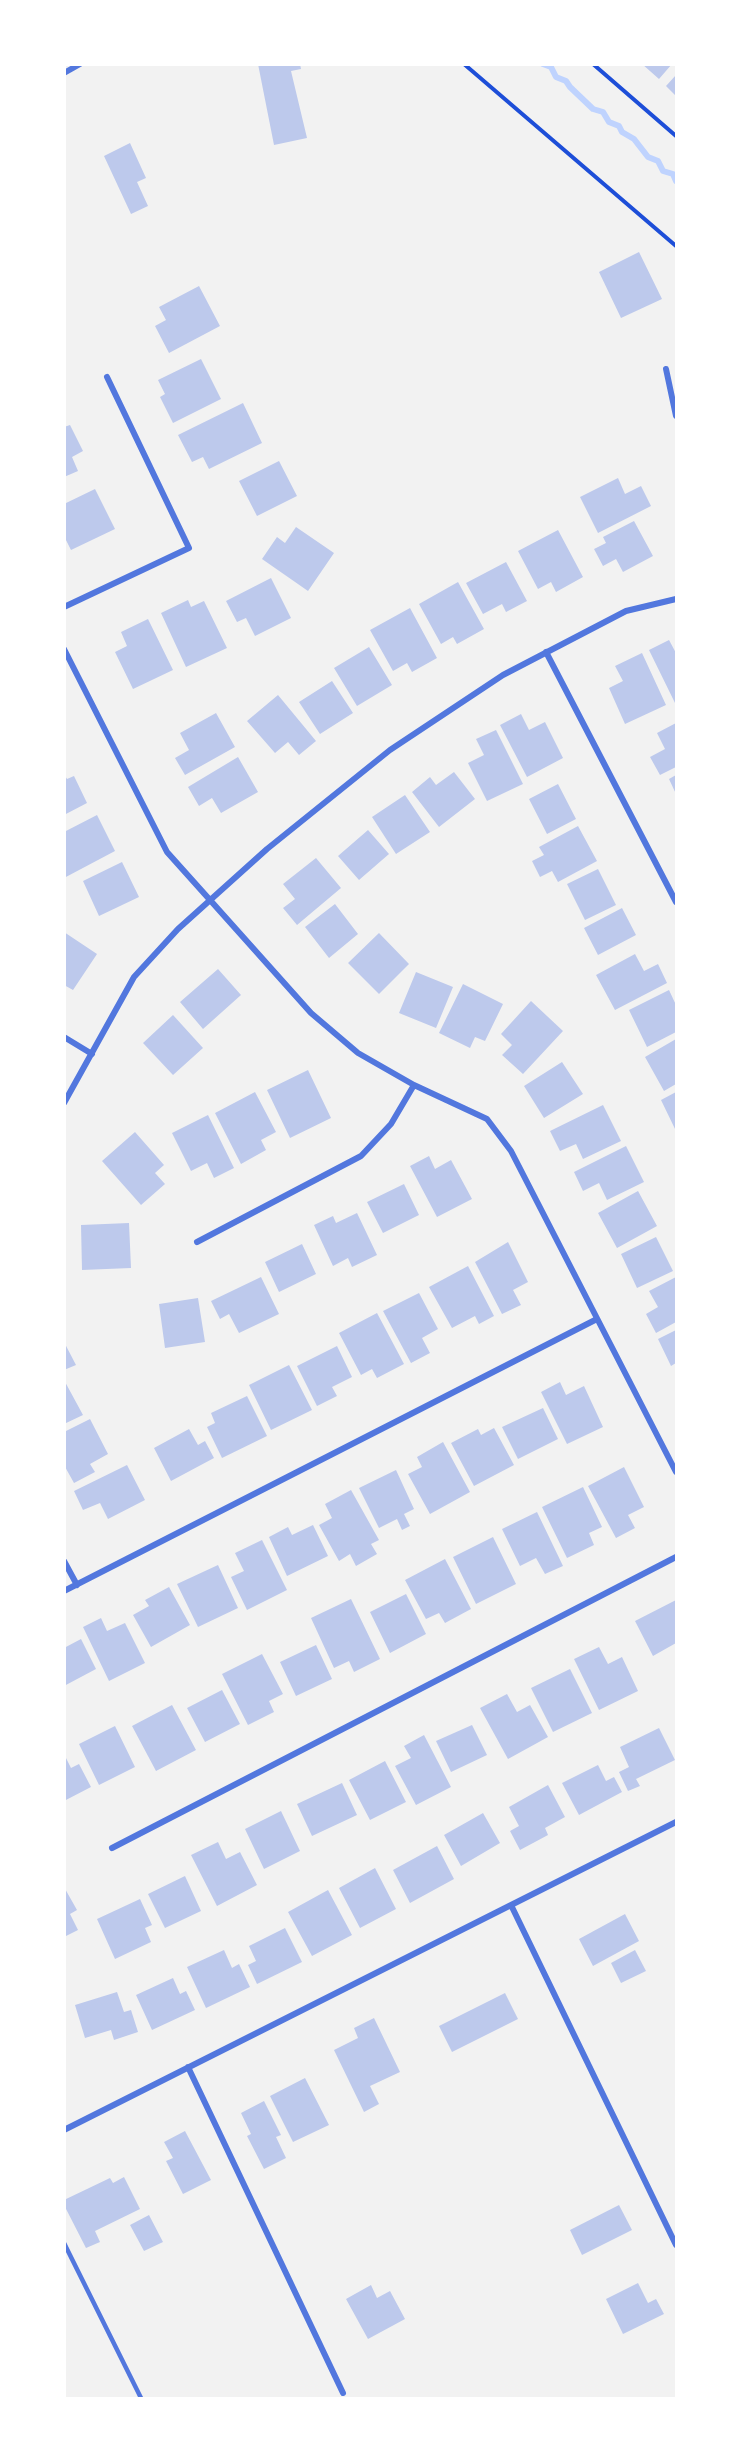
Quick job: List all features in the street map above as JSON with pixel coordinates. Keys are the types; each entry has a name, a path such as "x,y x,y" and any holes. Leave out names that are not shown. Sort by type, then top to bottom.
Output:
{"street":[{"path":"64,73 80,64"},
{"path":"666,369 676,416"},
{"path":"64,607 189,548 107,377"},
{"path":"64,1103 134,977 178,928 267,849 390,750 503,675 626,611 676,599"},
{"path":"64,649 167,852 311,1013 358,1053 414,1085 487,1119 511,1151 676,1472"},
{"path":"546,652 676,902"},
{"path":"64,1037 92,1054"},
{"path":"197,1242 362,1156 391,1124 414,1085"},
{"path":"64,1591 597,1319"},
{"path":"112,1848 676,1557"},
{"path":"64,1561 77,1585"},
{"path":"64,2130 676,1822"},
{"path":"511,1905 676,2245"},
{"path":"188,2067 343,2393"}],"lane":[{"path":"64,2243 141,2398"}],"path":[{"path":"464,64 676,246"},
{"path":"593,64 676,136"}],"building":[{"path":"258,64 300,64 301,69 291,71 307,138 274,145"},
{"path":"642,64 672,64 659,79"},
{"path":"676,75 676,96 666,86"},
{"path":"130,143 146,178 137,182 148,206 131,214 104,156"},
{"path":"639,252 662,299 621,318 599,272"},
{"path":"199,286 220,326 169,353 155,326 166,320 159,307"},
{"path":"201,359 221,399 173,423 160,397 165,394 158,380"},
{"path":"243,403 262,443 209,469 203,457 192,462 178,435"},
{"path":"70,425 83,451 72,457 78,471 64,477 64,427"},
{"path":"279,461 297,496 257,516 239,481"},
{"path":"618,478 625,494 641,486 651,506 598,533 580,497"},
{"path":"95,489 115,529 71,550 64,536 64,504"},
{"path":"634,521 653,556 623,572 616,559 603,566 594,549 606,543 603,537"},
{"path":"296,527 334,553 308,591 262,559 277,537 285,543"},
{"path":"558,530 583,577 556,592 551,582 538,589 518,551"},
{"path":"506,562 527,601 506,612 502,604 483,614 466,583"},
{"path":"271,578 291,618 255,636 246,618 237,622 226,601"},
{"path":"458,582 484,629 457,644 453,637 441,644 419,604"},
{"path":"188,600 191,607 204,601 227,648 186,667 161,613"},
{"path":"410,608 437,658 412,672 407,663 393,671 370,630"},
{"path":"148,619 173,670 133,689 115,652 127,646 121,632"},
{"path":"669,640 676,653 675,703 649,650"},
{"path":"369,647 392,685 357,706 334,668"},
{"path":"642,653 666,705 625,724 609,688 623,681 615,666"},
{"path":"332,681 353,713 320,734 299,702"},
{"path":"278,695 316,741 299,755 288,742 275,753 247,721"},
{"path":"216,713 235,747 185,775 175,758 189,750 180,733"},
{"path":"521,714 529,730 545,722 563,758 527,777 500,725"},
{"path":"676,723 676,767 660,775 650,757 665,749 657,733"},
{"path":"496,730 523,784 487,801 468,763 484,755 476,739"},
{"path":"238,757 258,792 221,813 212,798 199,806 188,787"},
{"path":"454,772 475,799 439,827 412,792 430,777 436,785"},
{"path":"64,774 67,779 74,776 87,803 64,815"},
{"path":"676,775 676,794 669,779"},
{"path":"558,784 576,819 547,834 529,799"},
{"path":"405,795 430,832 396,854 372,817"},
{"path":"97,815 115,851 64,878 64,832"},
{"path":"578,826 597,861 558,882 552,871 540,877 532,861 544,855 539,847"},
{"path":"368,830 389,854 359,880 338,856"},
{"path":"316,858 341,888 297,925 283,908 295,899 283,884"},
{"path":"122,862 139,897 99,916 83,881"},
{"path":"598,869 616,905 585,920 567,884"},
{"path":"335,904 358,934 329,958 305,927"},
{"path":"622,908 636,935 598,955 584,928"},
{"path":"64,932 97,954 73,990 64,985"},
{"path":"379,933 409,964 379,994 348,963"},
{"path":"635,954 644,971 658,964 667,983 615,1010 596,975"},
{"path":"218,969 241,995 203,1029 180,1002"},
{"path":"416,972 453,987 436,1028 399,1013"},
{"path":"463,984 503,1004 485,1041 475,1037 470,1048 439,1033"},
{"path":"669,990 676,1005 676,1032 647,1047 629,1010"},
{"path":"531,1001 563,1031 523,1074 502,1055 512,1045 501,1034"},
{"path":"173,1015 203,1048 173,1075 143,1043"},
{"path":"676,1039 676,1084 664,1091 645,1057"},
{"path":"562,1062 583,1094 544,1118 524,1086"},
{"path":"308,1070 331,1118 290,1138 267,1090"},
{"path":"255,1092 276,1132 261,1140 266,1150 241,1164 215,1113"},
{"path":"676,1092 676,1131 661,1100"},
{"path":"603,1105 621,1141 583,1159 576,1144 560,1151 550,1131"},
{"path":"208,1115 234,1168 214,1178 207,1163 191,1171 172,1133"},
{"path":"135,1132 164,1165 155,1173 165,1184 141,1205 102,1161"},
{"path":"626,1146 644,1182 607,1200 599,1183 583,1191 574,1172"},
{"path":"429,1156 435,1169 451,1160 472,1199 437,1217 410,1166"},
{"path":"404,1184 419,1215 383,1233 367,1202"},
{"path":"638,1191 657,1226 617,1248 598,1213"},
{"path":"357,1213 377,1255 352,1267 348,1258 333,1266 314,1225 333,1216 336,1223"},
{"path":"129,1223 131,1268 82,1270 81,1225"},
{"path":"656,1237 673,1271 637,1288 621,1254"},
{"path":"508,1242 528,1282 513,1290 521,1305 502,1314 475,1262"},
{"path":"302,1244 316,1274 279,1292 265,1262"},
{"path":"468,1266 494,1316 479,1324 475,1316 452,1328 429,1287"},
{"path":"261,1277 279,1314 239,1333 229,1314 220,1319 211,1301"},
{"path":"676,1277 676,1322 656,1333 646,1314 658,1307 649,1291"},
{"path":"419,1293 438,1329 422,1338 430,1353 411,1363 383,1311"},
{"path":"198,1298 205,1342 165,1348 159,1304"},
{"path":"377,1313 404,1364 377,1378 372,1369 361,1375 339,1333"},
{"path":"676,1330 676,1363 671,1366 658,1339"},
{"path":"64,1342 76,1365 64,1370"},
{"path":"337,1346 352,1377 332,1387 337,1396 317,1406 297,1366"},
{"path":"289,1365 312,1410 271,1430 249,1385"},
{"path":"64,1380 83,1415 64,1424"},
{"path":"560,1382 566,1395 584,1386 603,1427 567,1444 541,1392"},
{"path":"247,1396 267,1436 222,1458 207,1427 215,1423 211,1413"},
{"path":"543,1408 558,1439 518,1459 502,1427"},
{"path":"90,1419 108,1454 90,1464 95,1472 74,1483 64,1465 64,1432"},
{"path":"494,1428 514,1465 474,1486 451,1443 478,1429 481,1435"},
{"path":"189,1429 198,1445 205,1441 214,1458 171,1481 154,1448"},
{"path":"443,1442 470,1492 430,1514 408,1474 422,1467 417,1457"},
{"path":"127,1465 145,1500 108,1519 100,1503 83,1510 74,1491"},
{"path":"624,1467 644,1507 628,1515 635,1528 616,1538 588,1486"},
{"path":"396,1470 414,1509 404,1514 410,1526 402,1530 397,1519 379,1528 359,1488"},
{"path":"583,1487 602,1527 589,1533 594,1545 567,1558 542,1507"},
{"path":"351,1490 379,1540 371,1544 377,1554 356,1566 350,1554 339,1561 319,1525 332,1518 325,1504"},
{"path":"537,1512 563,1566 545,1574 536,1558 520,1566 502,1529"},
{"path":"313,1525 328,1556 287,1576 269,1537 288,1527 292,1535"},
{"path":"493,1537 516,1584 476,1604 453,1557"},
{"path":"262,1540 287,1590 247,1610 231,1577 244,1571 235,1553"},
{"path":"445,1559 471,1609 445,1623 439,1613 426,1619 405,1580"},
{"path":"218,1565 238,1608 198,1627 177,1584"},
{"path":"169,1587 190,1625 151,1647 133,1615 149,1606 145,1600"},
{"path":"406,1594 426,1634 390,1653 370,1612"},
{"path":"351,1599 380,1659 354,1672 349,1661 334,1668 311,1618"},
{"path":"676,1600 676,1643 653,1656 635,1621"},
{"path":"101,1618 107,1631 125,1623 145,1663 109,1681 83,1627"},
{"path":"81,1639 96,1669 64,1686 64,1648"},
{"path":"316,1645 332,1679 296,1696 280,1662"},
{"path":"599,1647 608,1664 622,1657 638,1691 599,1710 574,1659"},
{"path":"262,1654 283,1694 269,1701 274,1712 248,1725 222,1674"},
{"path":"570,1669 592,1713 553,1732 531,1688"},
{"path":"222,1690 240,1724 205,1742 187,1708"},
{"path":"507,1694 517,1712 530,1705 548,1737 508,1759 480,1708"},
{"path":"172,1705 196,1750 156,1771 132,1726"},
{"path":"472,1725 487,1755 451,1772 436,1741"},
{"path":"115,1726 135,1767 99,1785 79,1744"},
{"path":"659,1728 675,1760 636,1779 640,1786 628,1791 619,1772 629,1767 620,1747"},
{"path":"424,1735 451,1787 416,1805 395,1766 411,1758 404,1746"},
{"path":"64,1754 71,1768 79,1764 91,1787 64,1801"},
{"path":"385,1761 406,1802 370,1820 349,1780"},
{"path":"598,1765 606,1781 614,1777 622,1792 579,1815 562,1783"},
{"path":"342,1783 357,1815 312,1836 297,1804"},
{"path":"548,1785 565,1817 545,1828 548,1835 520,1850 510,1831 519,1826 509,1807"},
{"path":"281,1811 300,1851 264,1869 245,1829"},
{"path":"483,1813 500,1843 461,1866 444,1835"},
{"path":"218,1842 226,1859 240,1852 257,1885 217,1906 191,1855"},
{"path":"437,1846 454,1879 410,1903 393,1870"},
{"path":"375,1868 396,1909 360,1928 339,1888"},
{"path":"185,1876 201,1911 165,1928 148,1894"},
{"path":"64,1887 77,1910 70,1914 78,1930 64,1937"},
{"path":"328,1890 352,1935 312,1956 288,1912"},
{"path":"140,1899 152,1925 145,1928 151,1942 115,1959 97,1919"},
{"path":"625,1914 639,1941 593,1966 579,1939"},
{"path":"285,1928 302,1962 257,1984 248,1965 256,1961 249,1946"},
{"path":"224,1950 232,1968 239,1964 250,1987 206,2008 187,1967"},
{"path":"635,1950 646,1971 621,1983 611,1963"},
{"path":"173,1978 180,1994 186,1991 195,2010 152,2030 136,1995"},
{"path":"117,1992 124,2012 131,2010 138,2032 114,2040 111,2030 85,2038 75,2005"},
{"path":"505,1993 518,2019 452,2052 439,2026"},
{"path":"374,2018 400,2072 370,2086 379,2104 364,2112 334,2050 358,2038 354,2028"},
{"path":"305,2078 329,2125 293,2142 270,2096"},
{"path":"264,2101 281,2135 276,2137 286,2158 264,2169 247,2136 251,2134 241,2113"},
{"path":"185,2131 211,2180 183,2194 166,2161 173,2158 164,2142"},
{"path":"124,2177 140,2209 95,2231 100,2242 86,2248 64,2205 64,2200 110,2178 113,2183"},
{"path":"619,2205 632,2230 582,2255 570,2230"},
{"path":"149,2215 163,2242 144,2251 130,2225"},
{"path":"638,2283 648,2303 656,2299 664,2314 623,2334 606,2299"},
{"path":"371,2285 377,2298 390,2291 405,2319 368,2339 346,2299"}],"waterway":[{"path":"543,64 551,67 556,77 566,81 593,109 603,112 609,122 619,126 622,132 634,139 648,157 658,161 663,171 673,174 676,181"}]}
